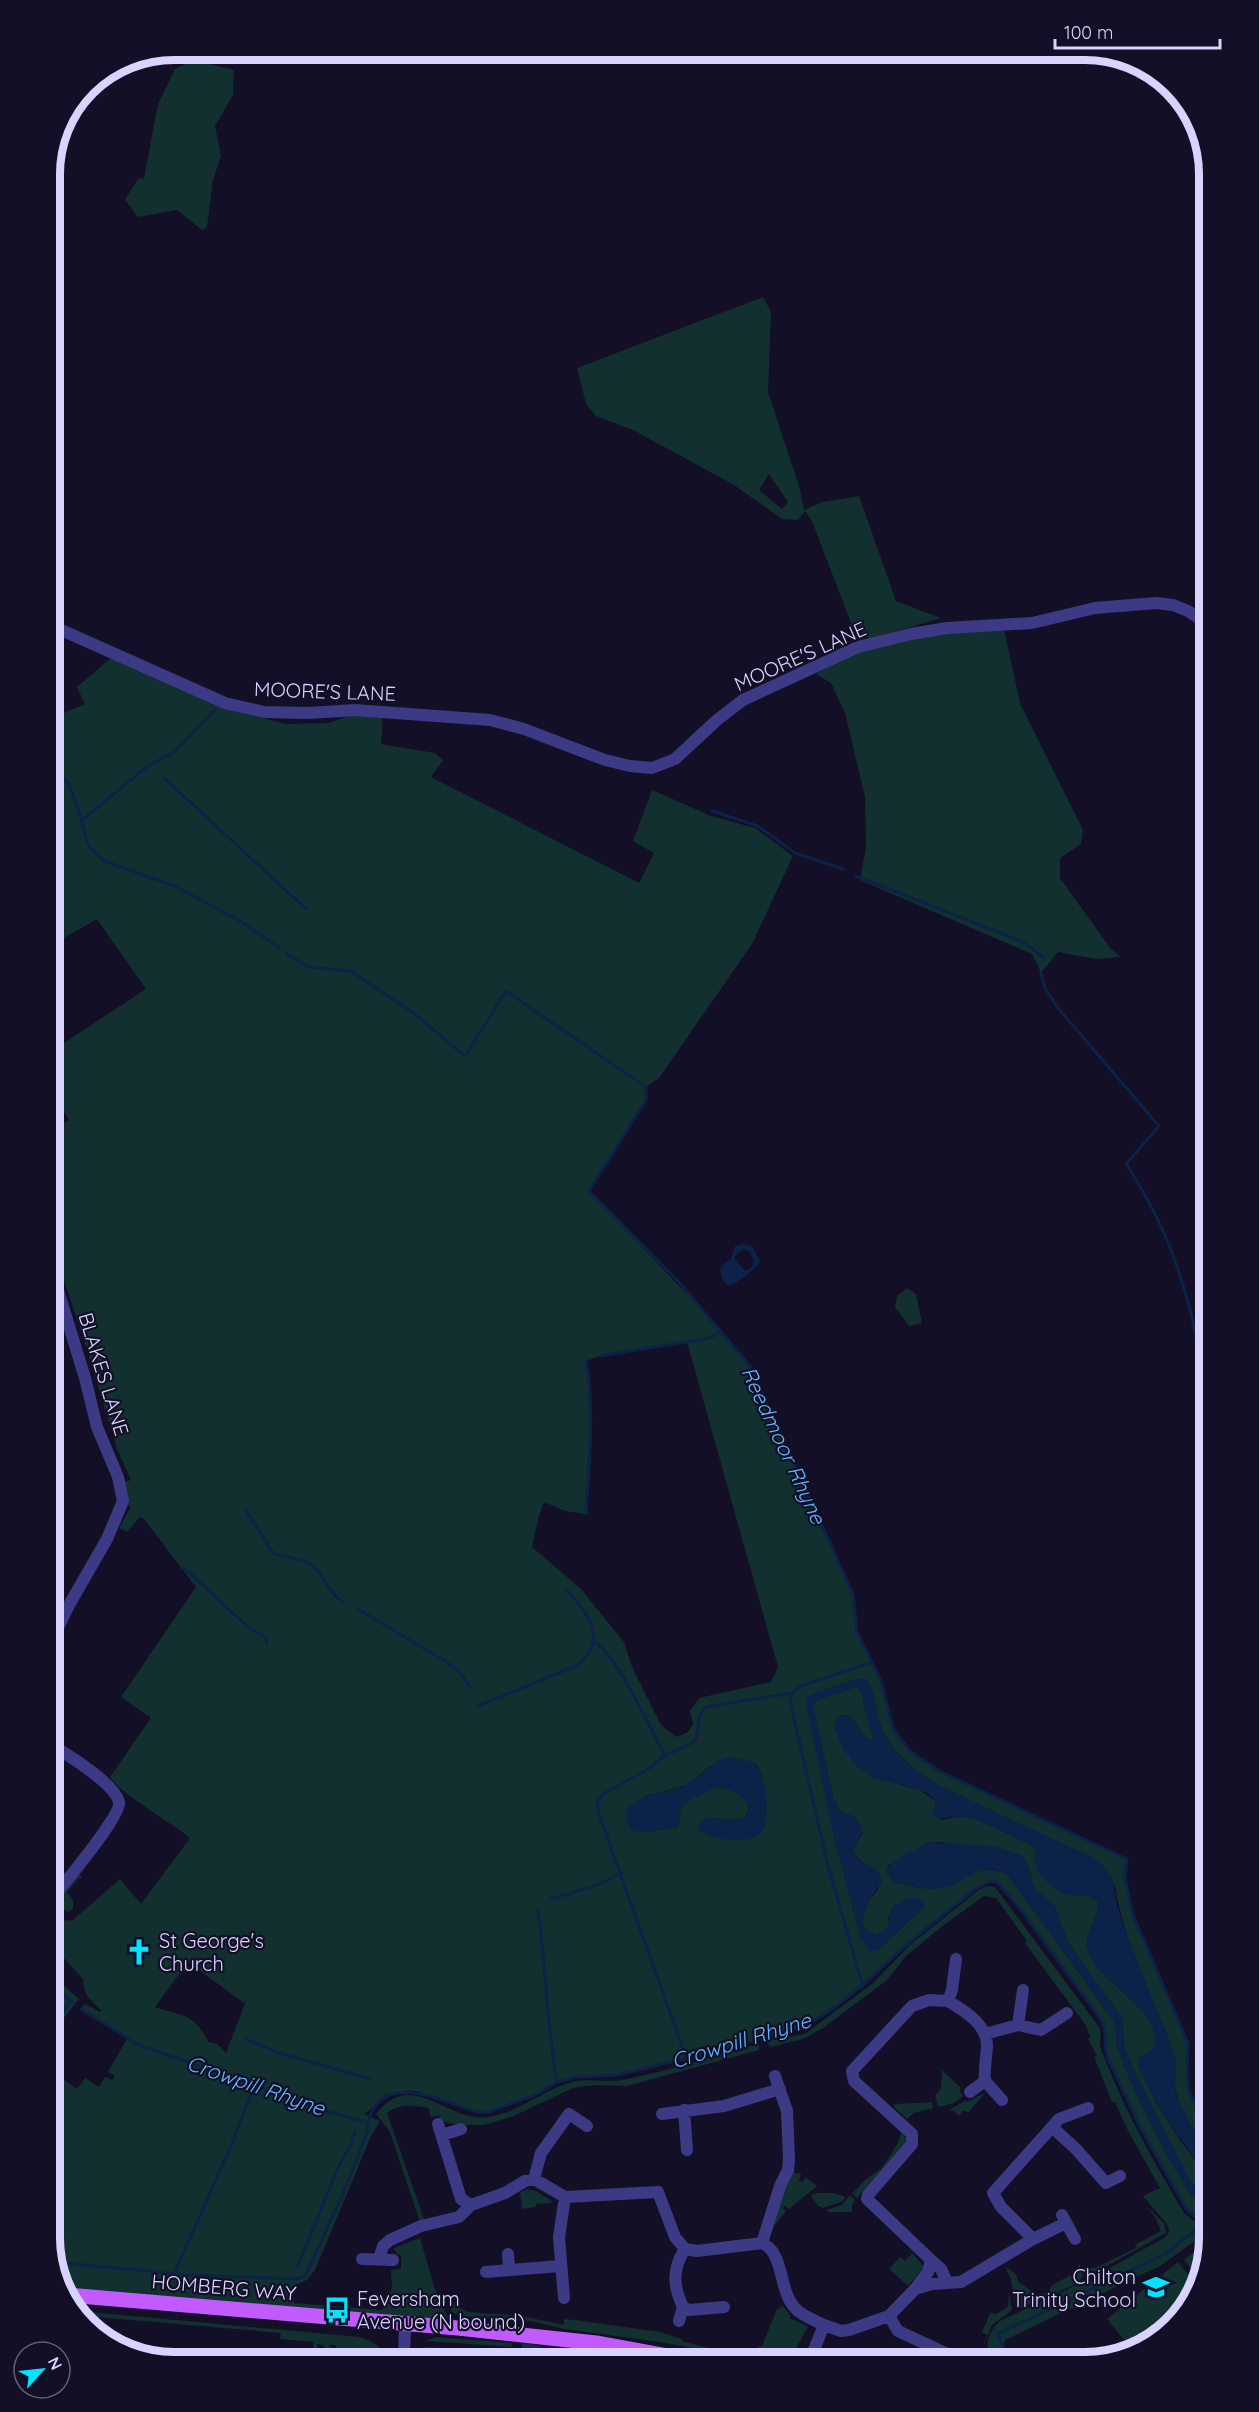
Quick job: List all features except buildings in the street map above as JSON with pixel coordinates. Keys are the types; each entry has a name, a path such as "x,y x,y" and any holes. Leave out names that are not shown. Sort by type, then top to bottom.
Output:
{"main road":[{"name":"HOMBERG WAY","path":"76,2296 405,2324 596,2343 645,2352"}],"street":[{"name":"MOORE'S LANE","path":"60,629 225,703 251,710 297,713 355,710 490,720 524,729 625,766 652,768 675,759 717,720 743,700 858,647 945,628 1032,623 1095,608 1148,603 1173,605 1199,618"},
{"name":"BLAKES LANE","path":"60,1297 85,1378 97,1427 123,1494 120,1513 112,1531 60,1626"},
{"path":"60,1751 108,1786 117,1797 119,1808 101,1835 60,1886"},
{"path":"948,2001 952,1990 956,1959"},
{"path":"1018,2025 1023,1990"},
{"path":"947,2282 941,2269 867,2199 907,2151 914,2139 912,2134 854,2081 852,2071 912,2006 929,2000 948,2001 963,2010 985,2034 985,2081 1002,2100"},
{"path":"985,2034 1018,2025 1041,2030 1067,2013"},
{"path":"762,2243 780,2186 788,2170 789,2160 788,2110 775,2076"},
{"path":"970,2092 985,2081"},
{"path":"662,2114 724,2106 780,2089"},
{"path":"1033,2239 1001,2207 993,2193 1059,2119 1088,2108"},
{"path":"684,2110 687,2150"},
{"path":"534,2179 541,2153 565,2111 587,2126"},
{"path":"1052,2127 1076,2149 1106,2183 1120,2176"},
{"path":"460,2129 440,2129 461,2199 471,2205"},
{"path":"379,2259 383,2246 390,2240 421,2226 459,2217 471,2205 505,2193 525,2181 534,2179 565,2197 658,2192 675,2237 685,2249 697,2251 762,2243 775,2253 786,2295 794,2308 824,2325 841,2331 889,2316 928,2272 931,2260"},
{"path":"564,2298 559,2236 565,2197"},
{"path":"915,2289 947,2282 961,2282 1064,2219 1075,2239"},
{"path":"679,2321 682,2307 677,2295 675,2274 676,2264 685,2249"},
{"path":"508,2254 510,2269"},
{"path":"362,2259 393,2260"},
{"path":"486,2272 560,2266"},
{"path":"682,2307 689,2310 724,2307"},
{"path":"889,2316 898,2331 931,2352"},
{"path":"404,2352 405,2324"},
{"path":"813,2352 824,2325"}],"green space":[{"path":"193,60 234,70 233,95 215,126 221,156 213,180 207,227 202,230 177,210 138,217 125,200 138,179 144,178 158,104 175,69"},
{"path":"763,297 771,312 768,392 799,486 804,510 822,502 859,496 896,601 941,618 870,639 853,628 812,521 805,511 798,520 782,519 734,485 635,431 596,416 586,404 577,368","holes":["769,474 788,502 782,509 759,490"]},
{"path":"1004,629 1020,703 1083,830 1081,844 1060,858 1060,878 1110,948 1121,957 1096,959 1058,952 1041,973 1032,954 860,880 866,847 865,797 845,713 831,683 816,674 856,651 933,634"},
{"path":"112,657 223,708 286,724 328,723 355,714 383,716 381,744 435,753 443,760 431,777 639,883 654,853 633,841 652,790 711,816 755,828 793,856 752,944 659,1078 646,1087 646,1100 589,1191 719,1328 750,1366 853,1594 857,1632 881,1681 893,1729 910,1751 939,1771 1127,1859 1125,1878 1133,1915 1188,2043 1187,2075 1189,2091 1199,2110 1199,2136 1178,2099 1173,2052 1131,1947 1115,1885 934,1783 910,1765 895,1750 884,1733 878,1719 869,1682 806,1698 833,1832 861,1939 877,1951 925,1906 888,1916 889,1927 875,1936 863,1926 861,1921 869,1900 878,1890 877,1870 861,1861 855,1854 854,1846 863,1833 855,1817 841,1812 834,1800 813,1708 813,1703 817,1700 856,1687 860,1689 873,1738 871,1740 865,1737 850,1716 841,1715 835,1720 835,1729 872,1777 920,1790 935,1801 936,1807 933,1811 941,1820 961,1816 976,1819 1031,1845 1037,1851 1033,1863 1037,1863 1038,1867 1082,1896 1088,1895 1098,1901 1097,1913 1088,1936 1088,1949 1094,1962 1104,1974 1142,2010 1151,2023 1155,2036 1153,2050 1140,2057 1155,2101 1199,2165 1199,2188 1191,2183 1137,2077 1124,2047 1122,2018 1068,1943 1055,1907 1033,1886 1030,1871 997,1847 940,1842 930,1842 888,1865 892,1882 924,1888 944,1885 979,1871 997,1871 1008,1875 1114,2021 1117,2046 1142,2106 1180,2177 1199,2202 1199,2238 1160,2266 1005,2340 1007,2352 988,2352 990,2335 1000,2321 1085,2281 1093,2280 1097,2275 1166,2237 1169,2231 1167,2224 1143,2196 1160,2188 1128,2131 1115,2102 1112,2102 1094,2057 1097,2056 1088,2039 1091,2035 1087,2027 1025,1943 1027,1941 996,1898 984,1896 940,1928 906,1956 886,1981 823,2028 803,2039 770,2047 767,2041 805,2034 873,1983 911,1944 980,1889 987,1886 995,1887 1099,2027 1101,2049 1146,2147 1185,2214 1194,2221 1196,2218 1183,2204 1167,2177 1121,2088 1107,2057 1102,2021 1003,1888 990,1882 977,1888 907,1944 863,1987 797,2029 617,2075 576,2077 557,2082 535,2095 488,2112 477,2112 414,2091 388,2096 385,2093 386,2097 364,2114 380,2121 371,2136 315,2270 307,2280 292,2286 294,2303 382,2310 392,2288 391,2270 401,2269 401,2255 397,2254 394,2248 420,2238 434,2286 447,2316 458,2321 73,2290 62,2260 60,2238 60,2077 77,2089 85,2078 99,2087 105,2077 112,2080 115,2076 108,2072 127,2039 81,2009 85,2004 100,2012 101,2010 88,1996 84,1989 83,1979 60,1954 60,1921 73,1920 120,1879 141,1904 190,1838 123,1791 110,1777 151,1718 121,1697 196,1587 144,1519 140,1517 127,1532 119,1528 131,1507 127,1504 128,1497 124,1482 131,1480 117,1449 60,1268 60,1125 69,1120 60,1105 60,1045 146,989 97,919 60,940 60,715 85,704 77,687","holes":["687,1342 778,1667 771,1682 699,1698 690,1711 693,1724 688,1732 677,1737 661,1725 632,1667 624,1642 580,1588 532,1547 544,1502 565,1511 586,1514 591,1418 586,1361 600,1356","757,1765 763,1781 766,1801 765,1821 758,1835 721,1839 724,1819 744,1818 748,1807 747,1802 738,1793 720,1787 705,1791 681,1807 678,1827 645,1832 631,1830 627,1817 647,1796 689,1784 710,1766","188,1962 244,2003 247,1998 226,2053 217,2044 208,2042 198,2025 192,2020 155,2007"]},
{"path":"907,1288 916,1294 922,1323 909,1326 895,1307 897,1296"},
{"path":"78,1874 83,1877 79,1878 67,1892 73,1900 73,1909 69,1912 60,1908 60,1895"},
{"path":"62,1984 79,1999 60,2023 60,1986"},
{"path":"759,2044 759,2050 627,2086 596,2085 573,2088 511,2117 484,2125 458,2125 441,2121 439,2115 431,2117 428,2108 422,2107 407,2106 392,2110 387,2113 424,2219 420,2222 390,2132 376,2114 390,2101 403,2095 430,2100 473,2117 499,2115 572,2082 622,2080"},
{"path":"942,2070 961,2088 959,2090 963,2096 954,2103 938,2107 935,2095 941,2089"},
{"path":"985,2093 969,2112 963,2111 959,2116 951,2111 966,2100 967,2102"},
{"path":"932,2102 933,2108 914,2113 907,2119 894,2107 895,2104"},
{"path":"902,2131 906,2140 904,2147 857,2198 852,2194 865,2180 881,2169 898,2143"},
{"path":"791,2172 801,2174 799,2181 802,2182 806,2177 817,2186 789,2209 785,2206 783,2208 786,2211 775,2225 772,2222"},
{"path":"528,2189 536,2191 552,2201 551,2203 536,2204 536,2207 522,2209 520,2192"},
{"path":"816,2193 833,2193 846,2197 841,2202 823,2208 818,2206 811,2196"},
{"path":"850,2195 855,2200 852,2212 826,2210 842,2205"},
{"path":"1146,2206 1164,2223 1166,2233 1088,2278 1086,2268 1095,2268 1136,2248 1135,2245 1161,2231 1155,2217"},
{"path":"1198,2249 1194,2272 1184,2260"},
{"path":"912,2253 924,2267 908,2286 889,2269 900,2257 905,2261"},
{"path":"1178,2262 1191,2278 1184,2295 1171,2313 1142,2337 1127,2344 1107,2319"},
{"path":"1079,2263 1083,2275 1078,2283 1022,2308 1016,2306 1011,2280 1005,2266 1016,2274 1018,2282 1036,2294 1048,2293 1052,2285 1069,2276 1075,2277"},
{"path":"1009,2292 1012,2310 992,2325 981,2352 987,2335 982,2332 990,2313 996,2314 1008,2307"},
{"path":"458,2303 461,2309 468,2312 522,2316 564,2325 564,2319 660,2332 682,2339 682,2341 724,2352 709,2352 659,2342 565,2329 530,2321 460,2316 452,2312 448,2304"},
{"path":"783,2306 790,2315 789,2318 808,2326 794,2352 757,2352 759,2346 762,2346 777,2309"},
{"path":"87,2312 360,2337 378,2346 383,2352 350,2350 337,2352 336,2345 330,2345 329,2352 325,2351 324,2345 317,2344 318,2351 313,2350 313,2342 280,2339 281,2333 92,2317"},
{"path":"436,2337 512,2343 512,2347 426,2341"},
{"path":"521,2343 537,2345 549,2352 527,2352 523,2351"},
{"path":"423,2347 463,2349 465,2351 465,2352 421,2352"}],"water":[{"path":"742,1244 752,1246 760,1261 746,1276 728,1286 720,1271 723,1265 731,1259 735,1246","holes":["743,1249 749,1251 754,1261 751,1268 745,1271 734,1257"]},
{"path":"856,1679 869,1682 878,1719 884,1733 902,1758 918,1771 934,1783 1098,1860 1112,1876 1117,1906 1125,1930 1176,2059 1175,2090 1180,2104 1199,2136 1199,2164 1159,2106 1138,2064 1140,2057 1153,2050 1155,2037 1152,2025 1134,2003 1101,1972 1089,1952 1088,1936 1098,1909 1098,1901 1089,1896 1065,1894 1051,1885 1036,1869 1037,1864 1033,1863 1037,1851 1031,1845 976,1819 961,1816 936,1819 932,1814 935,1804 931,1796 915,1788 867,1774 849,1757 840,1742 836,1729 835,1720 841,1715 850,1716 865,1737 871,1740 873,1738 860,1689 856,1687 817,1700 813,1703 813,1708 834,1800 841,1812 855,1817 863,1828 854,1847 855,1854 857,1858 879,1873 882,1881 869,1900 862,1921 863,1926 875,1936 888,1927 891,1909 898,1904 917,1898 922,1899 925,1906 877,1951 870,1952 861,1939 833,1832 806,1705 806,1698"},
{"path":"730,1757 753,1762 761,1775 766,1796 767,1817 762,1832 757,1836 730,1840 710,1836 698,1828 708,1818 733,1820 747,1815 749,1806 736,1792 717,1787 681,1807 678,1827 645,1832 631,1830 628,1826 626,1814 634,1803 650,1795 690,1783 717,1762"},
{"path":"930,1842 997,1847 1021,1855 1027,1862 1033,1886 1055,1907 1068,1943 1122,2018 1124,2047 1191,2183 1199,2187 1199,2202 1167,2155 1131,2082 1118,2049 1114,2021 1008,1875 997,1870 981,1870 953,1885 931,1889 892,1882 886,1870 893,1861"}],"waterway":[{"path":"82,820 148,766 174,752 215,710"},
{"name":"Reedmoor Rhyne","path":"60,773 70,787 88,845 104,861 177,887 245,924 279,947"},
{"path":"164,778 306,909"},
{"path":"712,811 758,826 795,853 843,869"},
{"path":"856,876 1025,943 1044,958"},
{"name":"Reedmoor Rhyne","path":"287,954 309,967 351,971 412,1012 465,1056 506,991 646,1087 646,1100 589,1191 677,1280 750,1366 853,1594 857,1632 881,1681 893,1729 910,1751 939,1771 1127,1859 1125,1878 1133,1915 1188,2043 1189,2091 1199,2110"},
{"path":"1041,973 1045,988 1058,1008 1159,1126 1126,1164 1140,1185 1163,1230 1181,1278 1199,1351"},
{"path":"600,1356 710,1338 721,1331"},
{"path":"586,1361 591,1418 586,1514"},
{"path":"246,1510 273,1553 302,1560 312,1566 333,1594 344,1603"},
{"path":"181,1568 190,1573 250,1629 266,1637 267,1643"},
{"path":"478,1706 576,1666 586,1656 594,1637 592,1627 582,1607 566,1589"},
{"path":"358,1609 445,1661 459,1671 470,1688"},
{"path":"594,1641 624,1678 665,1756"},
{"path":"863,1987 828,1866 790,1701 792,1693 801,1686 870,1663"},
{"path":"686,2057 601,1820 597,1807 598,1799 645,1771 665,1756 696,1741 699,1719 706,1707 792,1693"},
{"path":"550,1899 595,1886 622,1873"},
{"name":"Crowpill Rhyne","path":"81,2009 139,2045 296,2102 368,2123 375,2106 385,2097 399,2093 415,2093 477,2112 488,2112 535,2095 557,2082 576,2077 617,2075 797,2029 814,2021 843,2001 917,1936 977,1888 990,1881 997,1882 1021,1910 1102,2021 1107,2056 1140,2127 1187,2210 1199,2219"},
{"path":"538,1911 557,2082"},
{"name":"Crowpill Rhyne","path":"60,1992 73,2003"},
{"path":"60,2016 70,2001"},
{"path":"246,2039 279,2053 371,2079"},
{"path":"175,2272 233,2141 254,2086"},
{"path":"63,2263 189,2275 296,2279 305,2276 342,2196 368,2131 368,2123"},
{"path":"297,2268 355,2131"},
{"path":"1005,2352 998,2334 1165,2254 1199,2227"}],"place":[{"name":"St George's Church","path":"139,1952"},
{"name":"Chilton Trinity School","path":"1156,2287"},
{"name":"Feversham Avenue (N bound)","path":"337,2310"}]}
